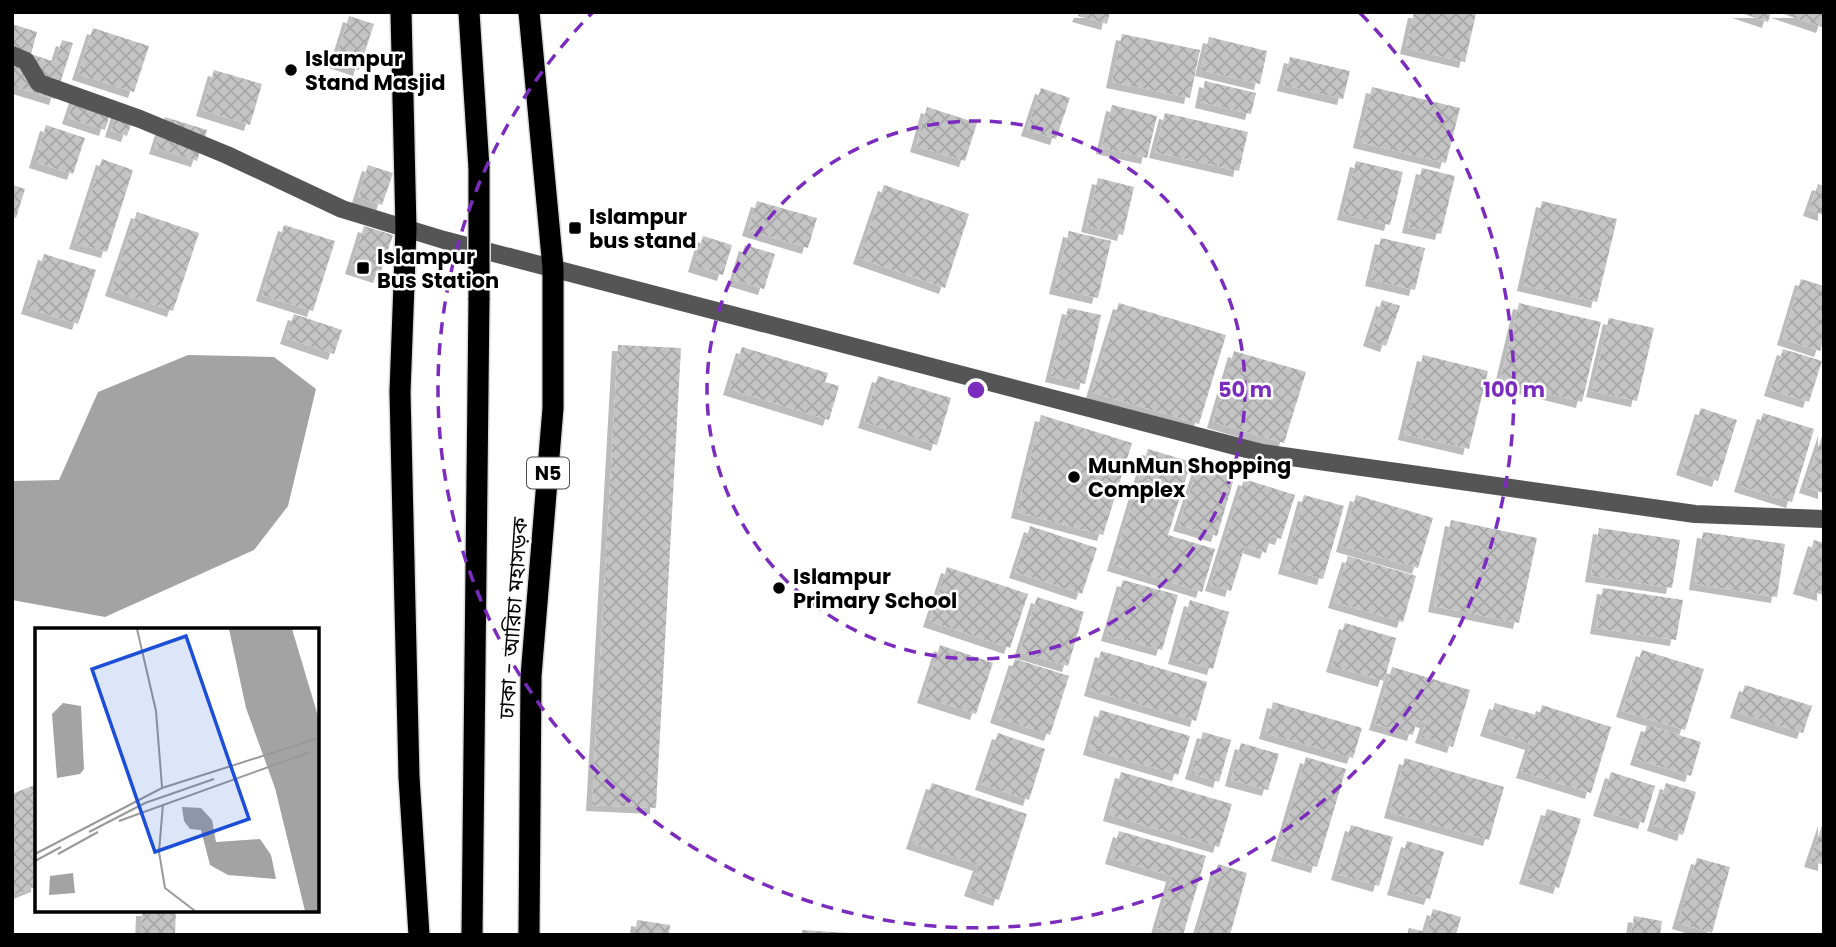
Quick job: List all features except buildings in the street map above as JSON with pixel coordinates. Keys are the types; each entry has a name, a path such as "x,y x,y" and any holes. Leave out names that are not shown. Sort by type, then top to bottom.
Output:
{"highway":[{"path":"401,12 406,229 400,392 409,777 419,935"},
{"path":"468,12 478,168 479,298 472,935"},
{"name":"ঢাকা - আরিচা মহাসড়ক","path":"529,12 553,268 553,408 531,676 529,935"}],"street":[{"path":"12,55 26,61 39,83 189,139 342,209 553,268 1262,453 1695,514 1824,519"}],"shaded area":[{"path":"188,355 274,357 316,389 288,506 254,550 105,617 12,600 12,481 59,480 98,392"}],"place":[{"name":"Islampur Stand Masjid","path":"291,70"},
{"name":"Islampur bus stand","path":"575,228"},
{"name":"Islampur Bus Station","path":"363,268"},
{"name":"MunMun Shopping Complex","path":"1074,477"},
{"name":"Islampur Primary School","path":"779,588"}]}
